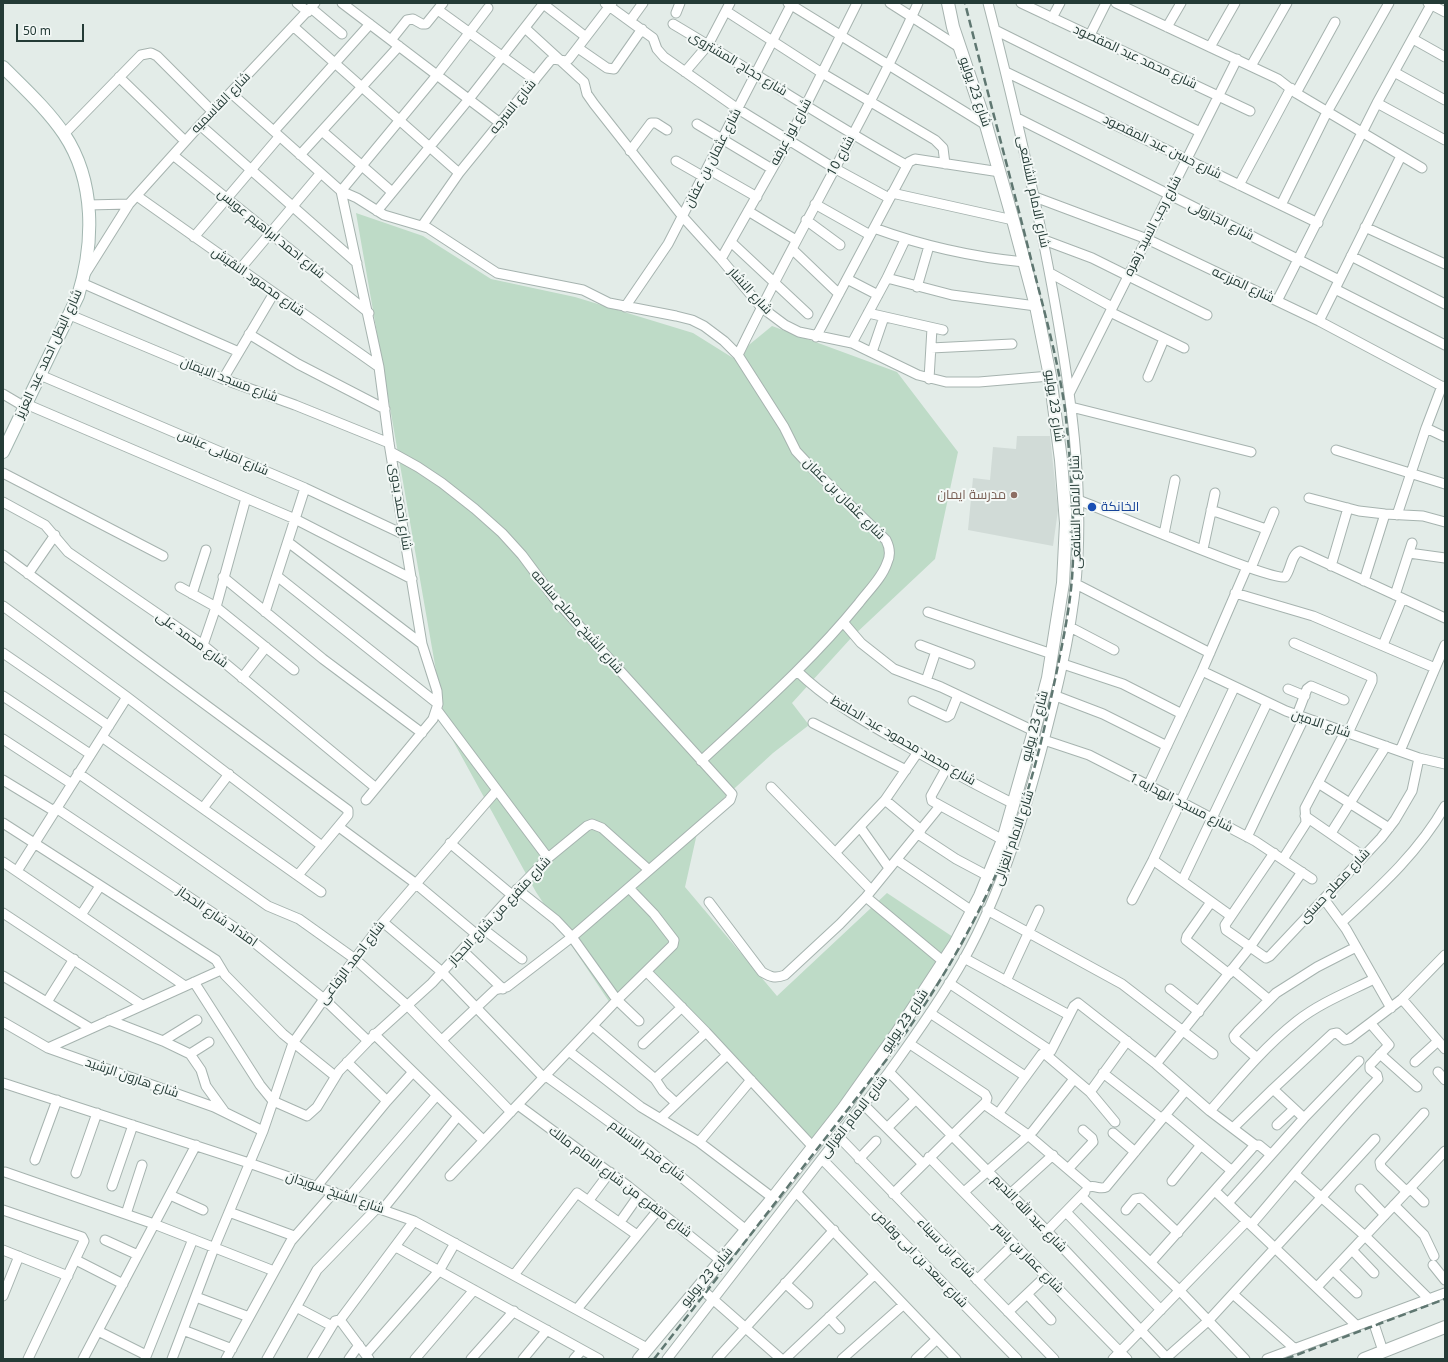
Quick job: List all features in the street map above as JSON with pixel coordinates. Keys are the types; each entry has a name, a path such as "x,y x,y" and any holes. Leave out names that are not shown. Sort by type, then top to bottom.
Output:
{"street":[{"path":"297,3 311,8 342,34"},
{"path":"342,3 500,123"},
{"path":"377,211 469,99 543,3 586,37"},
{"path":"630,21 643,3"},
{"path":"676,13 680,3"},
{"name":"شارع لوز عرفه","path":"721,259 789,139 857,3"},
{"path":"890,3 959,48"},
{"name":"شارع 10","path":"738,355 806,220 870,102 918,3"},
{"name":"شارع 23 يوليو","path":"639,1359 814,1148 873,1068 944,962 972,911 1003,840 1034,731 1052,654 1063,583 1066,523 1061,460 1050,376 1036,306 1000,172 986,125 959,48 948,3"},
{"path":"988,3 1017,118"},
{"path":"1052,18 1060,3"},
{"path":"1090,35 1106,3"},
{"path":"1167,27 1181,3"},
{"path":"1210,47 1235,3"},
{"path":"1251,66 1287,3"},
{"path":"1280,205 1327,112 1389,3"},
{"path":"609,4 653,38 660,53 685,72 738,109 834,168 891,196 1013,220"},
{"name":"شارع السرجه","path":"422,226 459,173 550,61 566,61 569,59 609,4"},
{"path":"791,4 840,36 986,125"},
{"name":"شارع عثمان بن عفان","path":"625,307 668,244 683,218 791,4"},
{"name":"شارع محمد عبد المقصود","path":"1027,4 1052,18 1250,111"},
{"path":"1120,4 1278,79 1293,91 1422,168"},
{"path":"1278,301 1377,103 1431,4 1445,12"},
{"path":"391,40 407,20 413,18 422,24 426,24 441,6 469,32 535,80"},
{"path":"685,72 708,45 728,7 773,41 822,73 935,140 943,148 945,164"},
{"name":"شارع القاسميه","path":"83,280 129,204 185,141 311,8"},
{"path":"341,191 437,75 488,8"},
{"path":"1239,185 1335,22"},
{"path":"194,237 251,170 276,134 335,63 370,24"},
{"name":"شارع حجاج المشتروى","path":"673,24 756,74 852,135 909,163"},
{"path":"294,27 459,173"},
{"name":"شارع النشار","path":"525,28 584,82 587,94 683,218 721,259 761,307 785,325 816,337 833,338 852,343 929,379 961,383 1050,376"},
{"path":"578,48 607,68 614,69 642,29"},
{"path":"995,30 1200,132"},
{"path":"1413,39 1445,57"},
{"path":"300,155 399,46"},
{"path":"64,134 140,55 146,53 157,56 213,112"},
{"name":"شارع رجب السيد زهره","path":"1070,392 1237,60"},
{"name":"شارع البطل احمد عبد العزيز","path":"3,67 64,134 77,156 84,180 88,205 88,252 83,280 70,315 3,452"},
{"name":"شارع حسن عبد المقصود","path":"1006,72 1318,223"},
{"path":"1394,72 1445,100"},
{"path":"119,76 185,141"},
{"name":"شارع عثمان بن عفان","path":"231,93 320,174 341,191 357,198 393,219 422,226 496,273 583,290 609,303 692,320 714,332 738,355 784,427 796,450 810,466 886,540 889,547 890,556 884,571 843,622 797,671 701,761"},
{"path":"1377,103 1445,140"},
{"name":"شارع الجازولى","path":"1017,118 1339,280"},
{"name":"شارع الامام الشافعى","path":"1017,118 1044,240 1070,392 1078,500 1076,584 1070,628 1056,696 1044,740"},
{"path":"630,151 651,123 656,122 667,130"},
{"path":"697,124 772,169"},
{"path":"200,125 357,263"},
{"path":"322,131 392,192"},
{"name":"شارع احمد ابراهيم عويس","path":"173,155 368,313"},
{"path":"1319,322 1401,156"},
{"path":"676,161 706,173 757,197"},
{"path":"816,337 909,163 945,164 1000,172"},
{"path":"240,269 320,174"},
{"name":"شارع احمد بدوى","path":"341,191 379,367 390,448 422,644 437,691 437,707"},
{"name":"شارع محمود النقيش","path":"137,196 379,367"},
{"name":"شارع المزرعه","path":"1035,197 1147,239 1278,301 1444,387"},
{"path":"88,205 129,204"},
{"path":"815,204 872,232 971,256 1024,262"},
{"path":"748,212 796,240"},
{"path":"806,220 840,245"},
{"path":"1365,227 1445,264"},
{"path":"852,343 887,278 904,240"},
{"path":"1044,240 1092,258 1206,315"},
{"path":"730,242 808,314"},
{"path":"917,287 929,246"},
{"path":"792,249 839,294"},
{"path":"1351,256 1445,304"},
{"path":"1050,274 1111,310 1164,339 1184,348"},
{"path":"887,278 952,295 1036,306"},
{"path":"847,279 878,295"},
{"path":"83,280 239,352"},
{"path":"1335,289 1445,345"},
{"path":"223,379 274,293"},
{"path":"868,314 943,330"},
{"name":"شارع مسجد الايمان","path":"70,315 223,379 295,405 390,448"},
{"path":"872,352 884,317"},
{"path":"929,379 932,328"},
{"path":"249,334 298,364 385,409"},
{"path":"1148,377 1164,339"},
{"path":"931,348 1012,344"},
{"name":"شارع امبابى عباس","path":"40,375 305,488 405,535"},
{"path":"1397,514 1426,428 1444,387"},
{"path":"3,394 25,405 295,519 412,579"},
{"path":"1071,407 1252,452"},
{"path":"1426,428 1445,437"},
{"name":"شارع الشيخ مصلح سلامه","path":"390,448 442,483 502,533 522,555 554,598 732,794 730,800 649,870"},
{"path":"1336,450 1445,484"},
{"path":"3,473 163,556"},
{"path":"1164,534 1175,480"},
{"path":"265,612 305,488"},
{"path":"1203,549 1215,492"},
{"path":"203,645 216,607 223,577 246,498"},
{"path":"1309,498 1348,508 1385,514 1423,516 1445,522"},
{"path":"1078,500 1249,568 1282,578 1288,574 1295,554 1300,551 1445,618"},
{"name":"شارع محمد على","path":"3,502 45,525 68,552 203,645 376,788"},
{"path":"1331,566 1348,508"},
{"path":"1211,510 1266,530"},
{"path":"1148,786 1202,671 1235,593 1249,568 1274,512"},
{"path":"1364,581 1385,514"},
{"path":"28,574 55,535"},
{"path":"288,542 422,644"},
{"path":"1383,645 1399,597 1412,543"},
{"path":"192,594 206,550"},
{"path":"1409,553 1445,558"},
{"path":"3,555 347,808 349,812 348,815 298,875"},
{"path":"277,576 437,707 548,858"},
{"path":"223,577 323,659 422,733"},
{"path":"1076,584 1210,653"},
{"path":"180,587 216,607 294,670"},
{"path":"1235,593 1313,616 1435,668"},
{"path":"3,606 127,697 322,846"},
{"path":"928,612 1052,654"},
{"path":"843,622 861,643 894,669 958,695 1034,731"},
{"path":"1070,628 1114,650"},
{"path":"1283,859 1306,823 1305,808 1372,681 1372,677 1294,643"},
{"path":"920,645 970,664"},
{"path":"1400,751 1435,668 1443,657 1445,645"},
{"path":"242,678 266,646"},
{"path":"926,681 936,651"},
{"path":"3,653 109,726"},
{"path":"1063,664 1123,684 1182,714"},
{"name":"شارع محمد محمود عبد الحافظ","path":"797,671 819,691 847,711 946,769 1014,804"},
{"name":"شارع الامين","path":"1202,671 1267,704 1419,758 1445,764"},
{"path":"1247,837 1300,716 1305,696 1311,686 1344,700"},
{"path":"1132,900 1181,802 1234,688"},
{"path":"1288,689 1305,696"},
{"path":"913,701 947,717 950,715 958,695"},
{"path":"3,696 90,754"},
{"path":"1056,696 1103,714 1167,746"},
{"path":"16,871 127,697"},
{"path":"1182,881 1213,820 1267,704"},
{"path":"366,800 433,719 437,707"},
{"path":"813,723 906,770"},
{"path":"102,737 321,892"},
{"path":"3,739 72,784"},
{"name":"شارع مسجد الهدايه 1","path":"1044,740 1089,755 1181,802 1247,837 1274,853 1312,879"},
{"name":"شارع الامام الغزالى","path":"667,1359 910,1044 949,983 964,958 987,910 1016,838 1044,740"},
{"path":"1331,833 1386,746"},
{"path":"836,852 885,800 918,752"},
{"name":"شارع مصلح حسنى","path":"1228,919 1226,930 1264,957 1268,958 1389,828 1412,791 1419,758"},
{"path":"946,769 932,796 932,800 940,806 1003,840"},
{"name":"شارع متفرع من شارع الامام مالك","path":"78,774 268,906 299,919 355,959 408,1006 514,1108 610,1172 720,1260"},
{"path":"203,808 228,774"},
{"name":"امتداد شارع الحجاز","path":"3,780 55,810 240,931 413,1072 483,1140"},
{"path":"1318,783 1351,802 1389,828"},
{"path":"771,787 836,852 868,893 894,922 944,962"},
{"name":"شارع احمد الرفاعى","path":"172,1359 214,1248 263,1131 294,1042 324,999 383,922 415,883 497,790"},
{"path":"885,800 920,832 956,859 988,876"},
{"path":"709,902 762,972 770,977 778,978 785,975 840,924 920,832 940,806"},
{"path":"1342,922 1374,893 1420,844 1445,806"},
{"path":"1305,816 1363,856"},
{"path":"3,824 216,960 221,970 283,1034 335,1076"},
{"name":"شارع متفرع من شارع الحجاز","path":"273,1102 307,1116 317,1107 335,1076 347,1062 371,1038 408,1006 442,972 514,892 548,858 587,826 592,824 606,831 649,870"},
{"path":"338,827 479,931 522,959"},
{"path":"860,827 889,868"},
{"path":"450,843 514,892 544,910 572,937 617,1000 639,1021"},
{"path":"1153,860 1211,902 1228,919 1274,853"},
{"path":"896,860 972,911"},
{"path":"3,862 185,986"},
{"path":"442,1040 495,990 503,989 572,937 649,870"},
{"path":"1156,1064 1250,947 1302,872"},
{"path":"80,915 100,886"},
{"path":"450,1176 674,942 654,914 629,888"},
{"path":"1324,898 1342,922 1391,1008"},
{"path":"1211,902 1187,936 1186,940 1268,999"},
{"path":"987,910 1122,984 1214,1054"},
{"path":"1006,981 1039,910"},
{"path":"3,912 142,1005"},
{"name":"شارع فجر الاسلام","path":"383,922 442,972 545,1077 647,1149 746,1230"},
{"path":"1257,1058 1235,1039 1235,1034 1268,999 1317,967 1356,947"},
{"path":"462,950 503,989"},
{"path":"1233,1128 1332,1034 1337,1033 1348,1040 1402,999 1445,956"},
{"path":"964,958 1069,1015"},
{"path":"47,1002 74,959"},
{"path":"48,1048 221,970"},
{"path":"646,972 706,1032 814,1148"},
{"path":"3,976 90,1028"},
{"path":"1210,1111 1257,1058 1297,1021 1328,1002 1374,979"},
{"path":"194,982 260,1085 273,1102"},
{"path":"949,983 1048,1052 1074,1079 1090,1092 1115,1122"},
{"path":"1170,989 1199,1012"},
{"path":"1402,999 1445,1049"},
{"path":"998,1114 1025,1076 1048,1052 1075,1004 1081,1005 1156,1064 1210,1111 1255,1145 1259,1145 1270,1154"},
{"path":"643,1044 682,1007"},
{"path":"930,1013 1025,1076"},
{"path":"108,1020 163,1041 190,1054 201,1070 206,1086 224,1111"},
{"path":"163,1041 197,1020"},
{"name":"شارع هارون الرشيد","path":"3,1022 48,1048 224,1111 263,1131"},
{"path":"1113,1359 1249,1223 1295,1174 1327,1134 1378,1079 1377,1075 1370,1067 1388,1046 1387,1041 1370,1024"},
{"path":"593,1026 655,1079 663,1091 676,1103"},
{"path":"655,1079 706,1032"},
{"path":"1090,1092 1127,1041"},
{"path":"1414,1062 1438,1041"},
{"path":"190,1054 209,1042"},
{"path":"910,1044 985,1094 986,1101 998,1114 1028,1135 1089,1187"},
{"path":"570,1052 641,1107 699,1142 773,1198"},
{"path":"1380,1054 1417,1087"},
{"path":"661,1118 727,1055"},
{"path":"1228,1203 1270,1154 1359,1061"},
{"path":"347,1062 386,1101"},
{"path":"316,1186 386,1101 413,1072"},
{"name":"شارع عبد الله النديم","path":"889,1072 1046,1231 1166,1358"},
{"path":"1438,1072 1445,1080"},
{"path":"1104,1074 1201,1145 1232,1171"},
{"path":"964,1192 1028,1135 1074,1079"},
{"path":"699,1142 751,1080"},
{"name":"شارع الشيخ سويدان","path":"3,1083 249,1162 414,1221 647,1348"},
{"path":"1273,1089 1304,1118"},
{"path":"1046,1231 1089,1187 1106,1187 1186,1090"},
{"path":"349,1197 437,1095"},
{"path":"887,1128 916,1099"},
{"path":"35,1160 57,1100"},
{"path":"893,1194 986,1101"},
{"name":"شارع عمار بن ياسر","path":"864,1105 887,1128 964,1192 1128,1359"},
{"path":"1278,1125 1294,1109"},
{"path":"76,1173 96,1113"},
{"path":"1424,1113 1380,1162 1381,1167 1424,1202"},
{"path":"267,1359 317,1270 381,1208 458,1116"},
{"path":"112,1186 132,1125"},
{"path":"1068,1169 1093,1142 1092,1138 1083,1130"},
{"path":"1113,1133 1135,1152"},
{"name":"شارع ابن سيناء","path":"839,1137 1054,1359"},
{"path":"1166,1358 1208,1321 1375,1140"},
{"path":"859,1159 876,1141"},
{"path":"83,1359 196,1145"},
{"path":"1172,1180 1201,1145"},
{"path":"1151,1262 1255,1145"},
{"path":"1317,1287 1445,1151"},
{"path":"1010,1194 1053,1156"},
{"name":"شارع سعد بن ابى وقاص","path":"822,1159 1017,1359"},
{"path":"126,1214 142,1165"},
{"path":"5,1172 154,1224 274,1271"},
{"path":"589,1200 610,1172"},
{"path":"1295,1174 1364,1236 1429,1299"},
{"path":"1360,1189 1385,1215"},
{"path":"1215,1191 1357,1326"},
{"path":"226,1359 294,1236 334,1192"},
{"path":"796,1192 956,1359"},
{"path":"514,1275 575,1194 580,1194 637,1235"},
{"path":"170,1195 203,1210"},
{"path":"620,1222 639,1195"},
{"path":"1081,1196 1151,1262 1245,1359"},
{"path":"1126,1210 1135,1199 1141,1198 1178,1233"},
{"path":"1394,1205 1424,1235 1433,1261 1445,1280"},
{"path":"3,1210 82,1238 84,1242 28,1359"},
{"path":"577,1309 658,1210"},
{"path":"229,1212 294,1236"},
{"path":"1066,1212 1161,1310"},
{"path":"312,1359 335,1321 340,1320 414,1221"},
{"path":"717,1359 834,1230"},
{"path":"98,1331 146,1357 193,1239"},
{"path":"105,1240 138,1255"},
{"path":"340,1320 368,1357 439,1271 455,1243"},
{"path":"977,1280 1014,1244"},
{"path":"396,1247 599,1359"},
{"path":"3,1250 68,1276"},
{"path":"1352,1250 1374,1273"},
{"path":"3,1296 19,1256"},
{"path":"76,1260 123,1284"},
{"path":"1333,1270 1357,1293"},
{"path":"785,1359 874,1275"},
{"path":"1008,1312 1046,1276"},
{"path":"785,1283 808,1304"},
{"path":"699,1287 781,1359"},
{"path":"415,1359 474,1290"},
{"path":"1267,1359 1373,1321 1445,1293"},
{"path":"1027,1294 1051,1320"},
{"path":"1233,1294 1295,1349"},
{"path":"196,1297 249,1317"},
{"path":"842,1359 903,1305"},
{"path":"296,1307 332,1326"},
{"path":"471,1359 514,1311"},
{"path":"829,1317 840,1329"},
{"path":"1373,1321 1383,1351"},
{"path":"1364,1359 1445,1327"},
{"path":"183,1330 232,1349"},
{"path":"523,1359 547,1330"},
{"path":"916,1359 937,1339"},
{"path":"349,1359 359,1345"},
{"path":"574,1359 582,1350"}],"shaded area":[{"name":"مدرسة ايمان","path":"1017,436 1050,436 1058,510 1053,546 968,530 973,478 990,480 993,447 1016,449"}],"green space":[{"path":"356,213 423,236 491,279 575,297 693,333 733,358 772,326 897,372 958,452 935,559 852,637 792,703 809,725 773,753 700,820 685,887 777,996 887,893 956,939 815,1143 649,967 610,1003 536,892 446,728"}],"railway":[{"path":"654,1359 887,1059 929,998 966,935 999,869 1030,784 1046,722 1065,630 1073,569 1072,500 1065,409 1059,373 1047,320 965,3"},
{"path":"1286,1359 1445,1299"}],"place":[{"name":"مدرسة ايمان","path":"1014,495"},
{"name":"الخانكة","path":"1092,507"}]}
